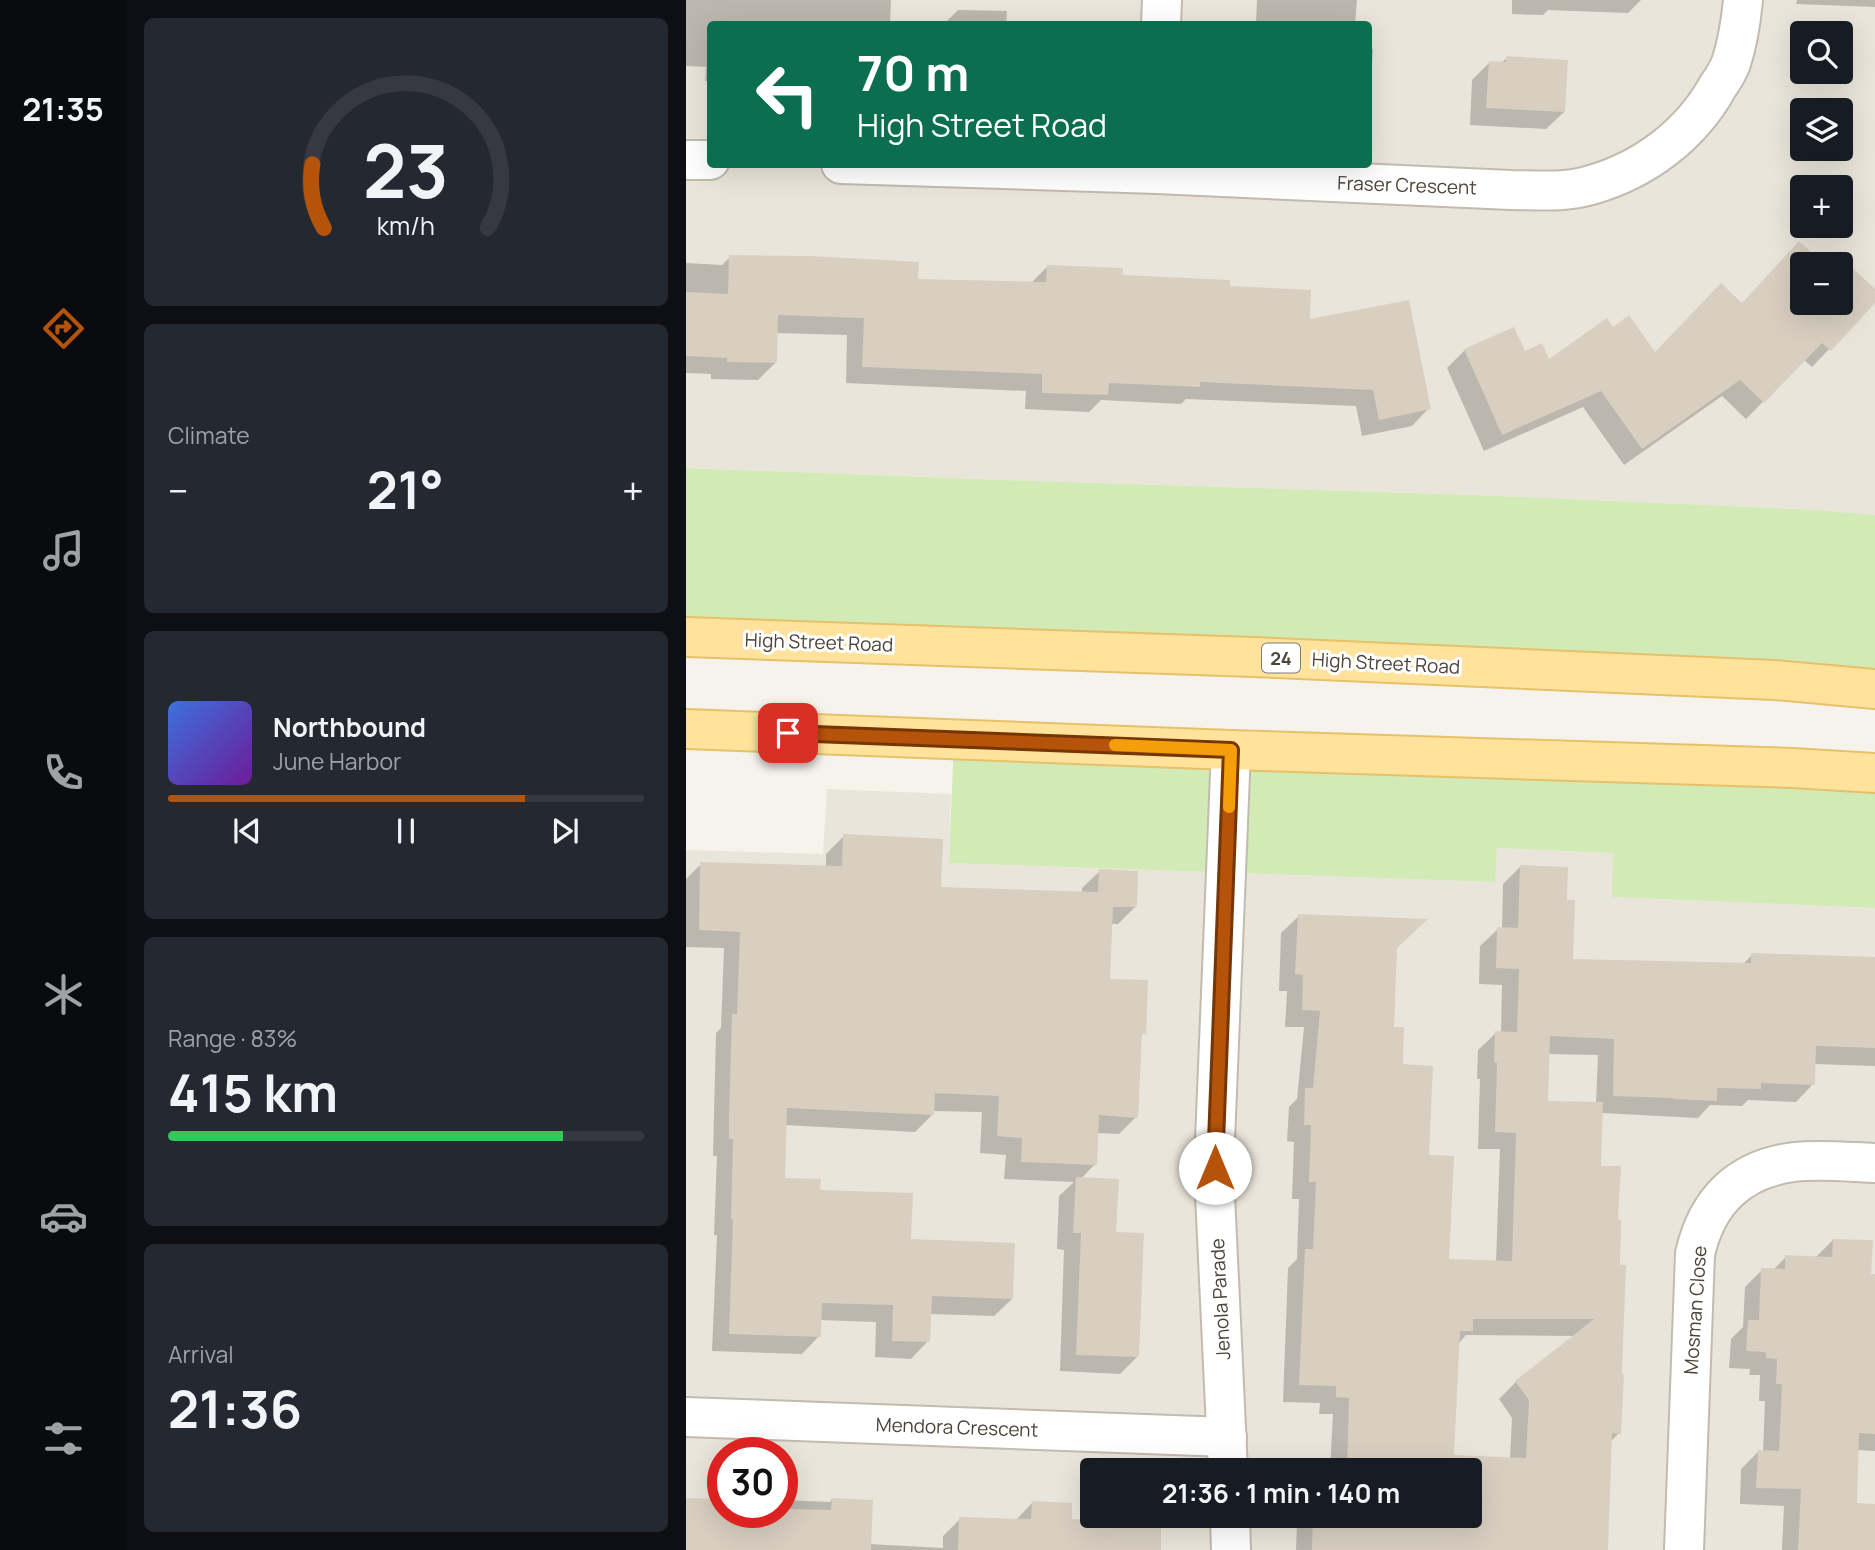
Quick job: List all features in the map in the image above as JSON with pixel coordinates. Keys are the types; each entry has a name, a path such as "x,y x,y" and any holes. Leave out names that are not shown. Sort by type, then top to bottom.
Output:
{"main road":[{"name":"High Street Road","path":"686,637 1253,657 1775,680 1875,689"},
{"path":"686,729 1875,773"}],"street":[{"path":"1161,21 1162,0"},
{"name":"Fraser Crescent","path":"1094,168 1157,169 1511,190 1589,186 1631,171 1689,128 1713,97 1730,65 1740,30 1743,0"},
{"path":"686,160 707,160"},
{"name":"Jenola Parade","path":"1228,1454 1215,1195 1215,1140 1231,750"},
{"name":"Mosman Close","path":"1684,1550 1695,1254 1707,1217 1728,1189 1759,1171 1793,1162 1875,1163"},
{"name":"Mendora Crescent","path":"686,1417 1228,1454"},
{"path":"1230,1528 1231,1550"}],"shaded area":[{"path":"686,0 1875,0 1875,515 1476,495 686,468"},
{"path":"827,789 951,794 949,863 1494,882 1497,848 1614,853 1613,897 1875,908 1875,1550 686,1550 686,850 823,854"}],"green space":[{"path":"686,468 1476,495 1875,515 1875,689 686,637"},
{"path":"954,739 1875,773 1875,908 1612,897 1613,853 1497,848 1495,882 949,863"}],"building":[{"path":"1506,56 1568,60 1565,112 1486,108 1489,61 1506,62"},
{"path":"1799,241 1811,252 1790,252 1790,315 1853,315 1853,269 1875,289 1875,303 1831,351 1822,343 1764,403 1740,380 1642,449 1601,391 1502,435 1464,349 1514,327 1525,351 1542,343 1549,359 1607,318 1613,327 1629,315 1655,352 1721,283 1742,303"},
{"path":"729,255 919,262 918,279 1046,282 1047,265 1123,268 1123,275 1230,280 1230,286 1311,290 1310,319 1409,300 1431,409 1379,420 1373,390 1200,382 1200,387 1109,383 1108,395 1042,393 1042,374 862,367 864,318 778,315 777,363 727,362 727,358 686,356 686,292 728,294"},
{"path":"843,834 943,839 941,887 1098,892 1099,869 1138,871 1137,907 1113,907 1110,979 1148,980 1138,1118 1099,1115 1097,1165 1021,1162 1022,1138 997,1136 999,1096 935,1093 934,1115 787,1108 785,1178 821,1179 820,1190 913,1193 911,1239 1015,1243 1013,1299 932,1296 930,1342 892,1341 893,1305 822,1303 821,1337 729,1334 733,1139 729,1139 729,1117 732,1014 737,1014 740,932 699,930 700,862 842,866"},
{"path":"1520,865 1568,867 1567,900 1575,900 1573,959 1751,963 1751,953 1875,957 1875,1048 1816,1046 1815,1085 1761,1083 1761,1089 1717,1088 1717,1101 1613,1096 1614,1039 1550,1036 1548,1101 1603,1102 1601,1166 1621,1166 1618,1219 1621,1220 1620,1265 1626,1265 1624,1374 1621,1434 1612,1433 1608,1550 1312,1550 1313,1528 1482,1528 1482,1458 1347,1458 1349,1398 1336,1397 1336,1386 1299,1385 1305,1249 1313,1249 1316,1182 1309,1182 1311,1125 1304,1125 1305,1088 1313,1088 1320,1011 1302,1010 1303,975 1295,974 1298,914 1428,919 1397,948 1394,1027 1404,1027 1403,1064 1433,1066 1429,1155 1454,1156 1449,1259 1512,1261 1516,1133 1495,1132 1497,1063 1494,1062 1495,1031 1517,1032 1519,969 1496,968 1497,927 1518,928","holes":["1473,1319 1594,1319 1515,1381 1529,1400 1526,1458 1454,1455 1460,1331 1473,1331"]},
{"path":"1076,1177 1119,1179 1116,1232 1144,1233 1139,1357 1076,1355 1081,1233 1073,1233"},
{"path":"1833,1239 1873,1240 1871,1274 1875,1274 1875,1434 1859,1433 1857,1503 1875,1504 1875,1550 1798,1550 1801,1489 1756,1488 1758,1450 1779,1451 1782,1384 1776,1384 1777,1359 1766,1358 1766,1352 1746,1351 1748,1320 1759,1320 1761,1268 1785,1269 1785,1255 1832,1257"},
{"path":"686,1498 707,1499 707,1528 798,1528 798,1509 831,1510 832,1498 873,1500 871,1550 686,1550"},
{"path":"1032,1501 1072,1503 1072,1519 1080,1519 1080,1528 1161,1528 1161,1550 958,1550 959,1517 1031,1519"}],"slow traffic":[{"path":"1115,745 1231,750 1229,807"}],"route":[{"path":"788,733 1231,750 1215,1168"}]}
